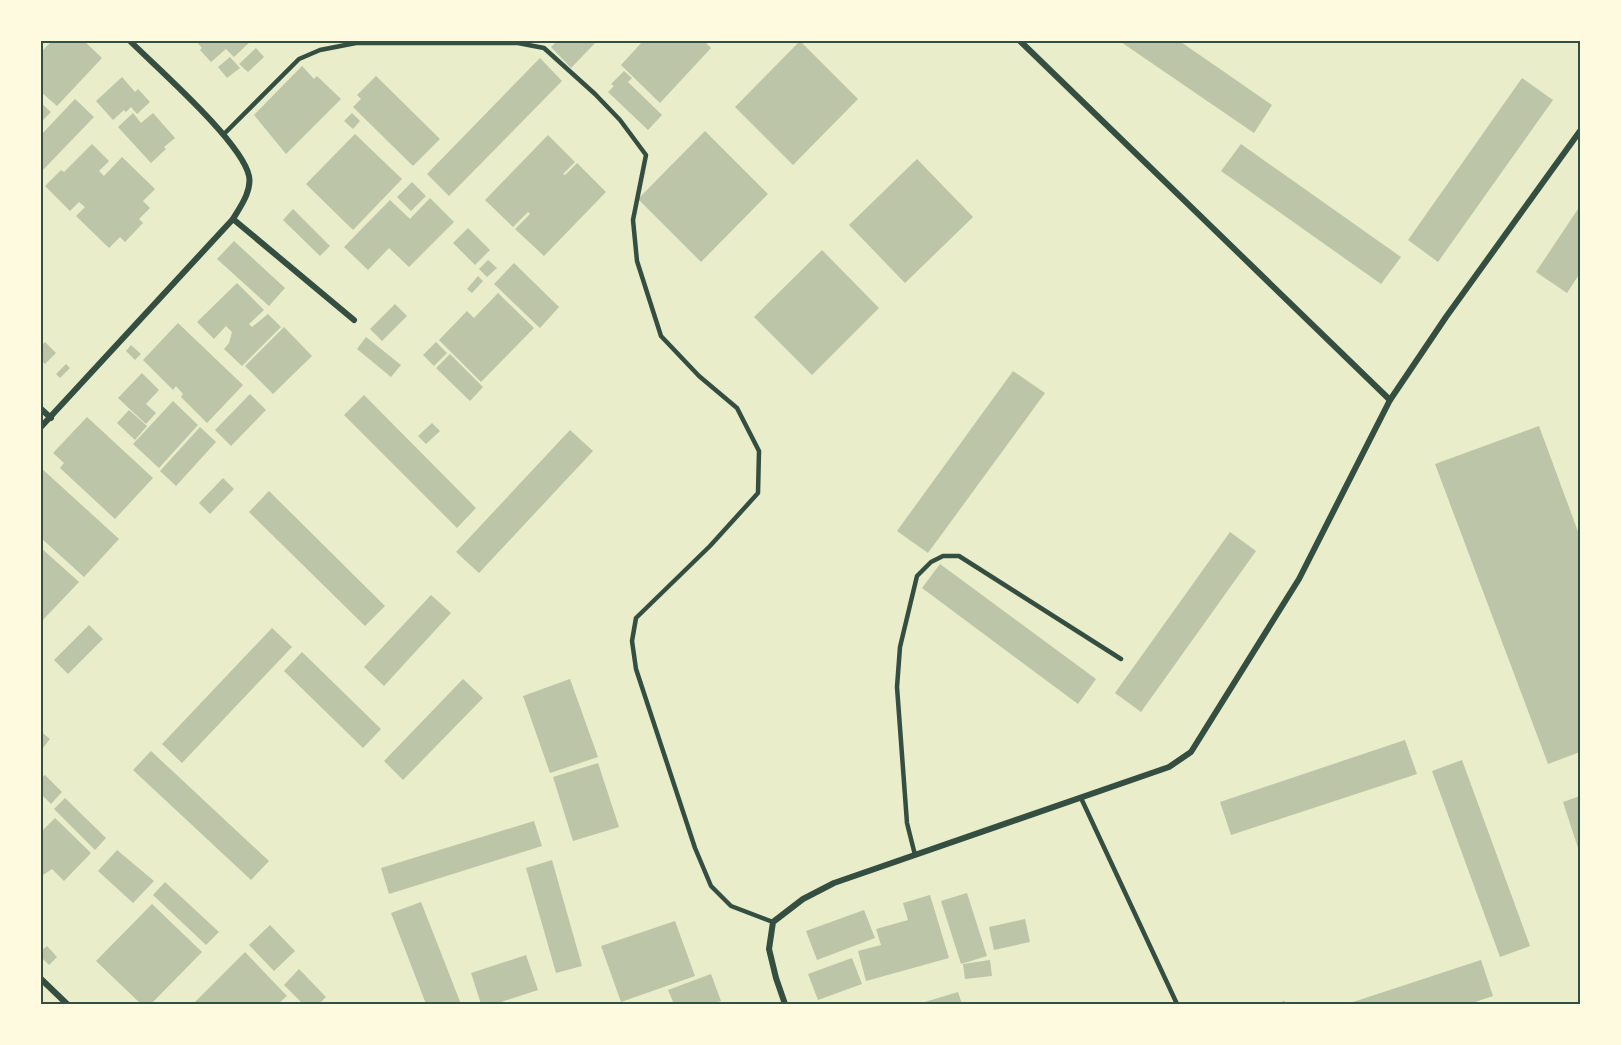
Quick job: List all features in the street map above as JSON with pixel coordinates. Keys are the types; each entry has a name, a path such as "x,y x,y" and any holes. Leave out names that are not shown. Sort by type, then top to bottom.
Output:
{"street":[{"path":"40,428 233,219 247,194 249,177 224,134 129,40"},
{"path":"1019,40 1390,400"},
{"path":"786,1005 769,949 773,922 803,899 834,883 1169,767 1191,752 1299,579 1390,400 1446,317 1581,131"},
{"path":"233,219 354,320"},
{"path":"40,408 51,418"},
{"path":"40,978 67,1005"}],"lane":[{"path":"224,134 299,59 320,50 356,43 518,43 544,48 614,114 646,155 633,220 637,261 661,336 699,376 738,408 759,451 758,493 710,546 636,618 632,641 636,669 695,848 711,886 730,906 773,922"},
{"path":"915,855 907,823 897,687 900,647 917,576 931,562 944,556 958,556 1120,659"},
{"path":"1081,798 1177,1005"}],"building":[{"path":"53,40 83,40 102,58 57,106 40,91 40,53"},
{"path":"195,40 252,40 234,57 226,49 211,62 200,50 202,48"},
{"path":"558,40 598,40 571,68 551,47"},
{"path":"644,40 703,40 711,48 660,103 621,65"},
{"path":"1118,40 1178,40 1272,105 1254,133"},
{"path":"800,41 858,99 793,165 735,107"},
{"path":"256,48 264,57 248,72 239,64"},
{"path":"230,57 240,68 227,78 218,67"},
{"path":"540,58 562,81 449,196 427,174"},
{"path":"302,66 314,79 317,76 341,99 286,154 254,115"},
{"path":"624,71 632,78 628,82 662,115 648,130 608,92 614,86 611,84"},
{"path":"376,76 440,139 413,166 353,107 361,99 357,95"},
{"path":"122,77 135,92 138,89 150,102 137,114 131,107 113,120 96,101"},
{"path":"1522,78 1553,100 1438,262 1408,240"},
{"path":"75,99 94,117 40,173 40,136"},
{"path":"40,102 51,112 40,123"},
{"path":"133,113 141,123 153,113 175,138 151,163 118,127"},
{"path":"352,113 360,121 353,129 344,121"},
{"path":"705,131 768,194 701,262 638,199"},
{"path":"355,134 402,179 353,230 306,184"},
{"path":"548,135 575,162 563,174 565,175 577,163 606,192 544,256 515,229 530,214 528,212 513,227 485,200"},
{"path":"92,144 109,161 99,171 104,176 122,157 155,189 143,201 150,208 139,219 143,223 125,242 120,237 109,248 76,216 85,207 79,202 70,211 45,186 61,170 64,172"},
{"path":"1241,144 1401,257 1381,284 1221,171"},
{"path":"917,159 973,217 905,283 849,225"},
{"path":"412,182 426,196 411,211 397,197"},
{"path":"430,198 454,222 409,267 389,248 368,270 344,247 390,200 410,219"},
{"path":"1580,206 1580,273 1567,293 1536,272"},
{"path":"293,209 330,246 320,256 283,220"},
{"path":"468,228 490,250 475,265 453,243"},
{"path":"234,241 285,288 269,306 217,259"},
{"path":"822,250 879,308 812,375 754,317"},
{"path":"488,260 497,268 487,277 479,269"},
{"path":"514,263 559,307 540,328 494,284"},
{"path":"478,276 483,281 472,293 467,289"},
{"path":"237,283 264,310 249,324 252,327 268,314 281,327 242,366 224,349 229,343 232,332 226,326 214,339 197,322"},
{"path":"498,293 534,328 481,382 439,340 467,311 474,318"},
{"path":"395,304 407,316 382,341 370,329"},
{"path":"178,323 243,385 207,423 181,397 183,394 176,386 173,390 143,360"},
{"path":"284,327 312,356 273,394 245,366"},
{"path":"366,337 401,365 391,377 357,349"},
{"path":"45,342 56,353 45,364 40,359 40,347"},
{"path":"436,342 447,353 434,366 423,355"},
{"path":"131,345 141,354 135,360 126,351"},
{"path":"450,354 483,387 470,401 436,368"},
{"path":"66,364 70,368 60,378 56,374"},
{"path":"1013,371 1045,393 928,553 897,531"},
{"path":"142,373 159,390 146,404 156,413 146,424 118,398"},
{"path":"250,394 266,410 231,446 215,430"},
{"path":"364,395 476,508 457,528 344,415"},
{"path":"173,401 198,425 159,468 133,444"},
{"path":"129,410 147,426 135,440 117,423"},
{"path":"87,417 153,478 115,519 60,468 64,463 53,453"},
{"path":"432,423 440,431 426,444 418,436"},
{"path":"1539,426 1580,537 1580,752 1548,764 1435,464"},
{"path":"200,427 216,442 176,486 160,471"},
{"path":"570,430 593,451 479,573 456,552"},
{"path":"40,467 119,539 84,577 40,537"},
{"path":"223,478 234,489 210,514 199,503"},
{"path":"269,491 385,606 365,626 249,512"},
{"path":"1230,532 1256,551 1141,712 1115,693"},
{"path":"40,547 79,582 40,623"},
{"path":"940,564 1096,679 1078,704 922,588"},
{"path":"431,595 451,613 384,686 364,667"},
{"path":"89,625 103,639 68,674 54,660"},
{"path":"272,628 292,647 182,763 162,744"},
{"path":"302,652 381,729 363,748 284,671"},
{"path":"463,679 483,698 403,780 384,761"},
{"path":"570,679 598,757 550,773 523,696"},
{"path":"40,731 50,739 42,749 40,748"},
{"path":"1405,740 1417,774 1231,835 1220,802"},
{"path":"151,751 269,861 251,880 133,770"},
{"path":"1462,760 1530,946 1500,957 1432,771"},
{"path":"598,763 619,827 573,841 553,777"},
{"path":"45,775 62,792 51,804 40,793 40,779"},
{"path":"1580,796 1580,854 1563,802"},
{"path":"65,798 106,838 95,850 54,809"},
{"path":"55,818 91,853 64,881 52,869 40,877 40,833"},
{"path":"534,821 542,846 389,894 381,868"},
{"path":"117,850 154,881 133,903 98,871"},
{"path":"552,860 582,966 556,973 526,868"},
{"path":"165,882 219,932 206,945 153,895"},
{"path":"967,893 987,956 961,964 941,901"},
{"path":"930,895 949,958 866,981 858,951 881,945 876,929 908,920 903,903"},
{"path":"421,902 461,1004 426,1004 391,913"},
{"path":"152,904 202,952 151,1004 141,1004 96,961"},
{"path":"864,910 875,938 817,960 806,931"},
{"path":"1025,919 1030,942 994,950 989,927"},
{"path":"675,921 695,976 621,1002 601,946"},
{"path":"270,925 295,951 274,971 249,945"},
{"path":"47,946 57,957 49,965 40,956 40,952"},
{"path":"245,952 287,996 278,1004 193,1004"},
{"path":"526,955 538,990 495,1004 481,1004 471,973"},
{"path":"852,958 862,984 818,1000 808,974"},
{"path":"990,960 992,976 965,979 963,964"},
{"path":"1481,960 1493,996 1469,1004 1347,1004"},
{"path":"299,969 326,997 319,1004 303,1004 284,985"},
{"path":"711,974 721,1001 711,1004 674,1004 668,990"},
{"path":"958,992 962,1004 918,1004"}]}
